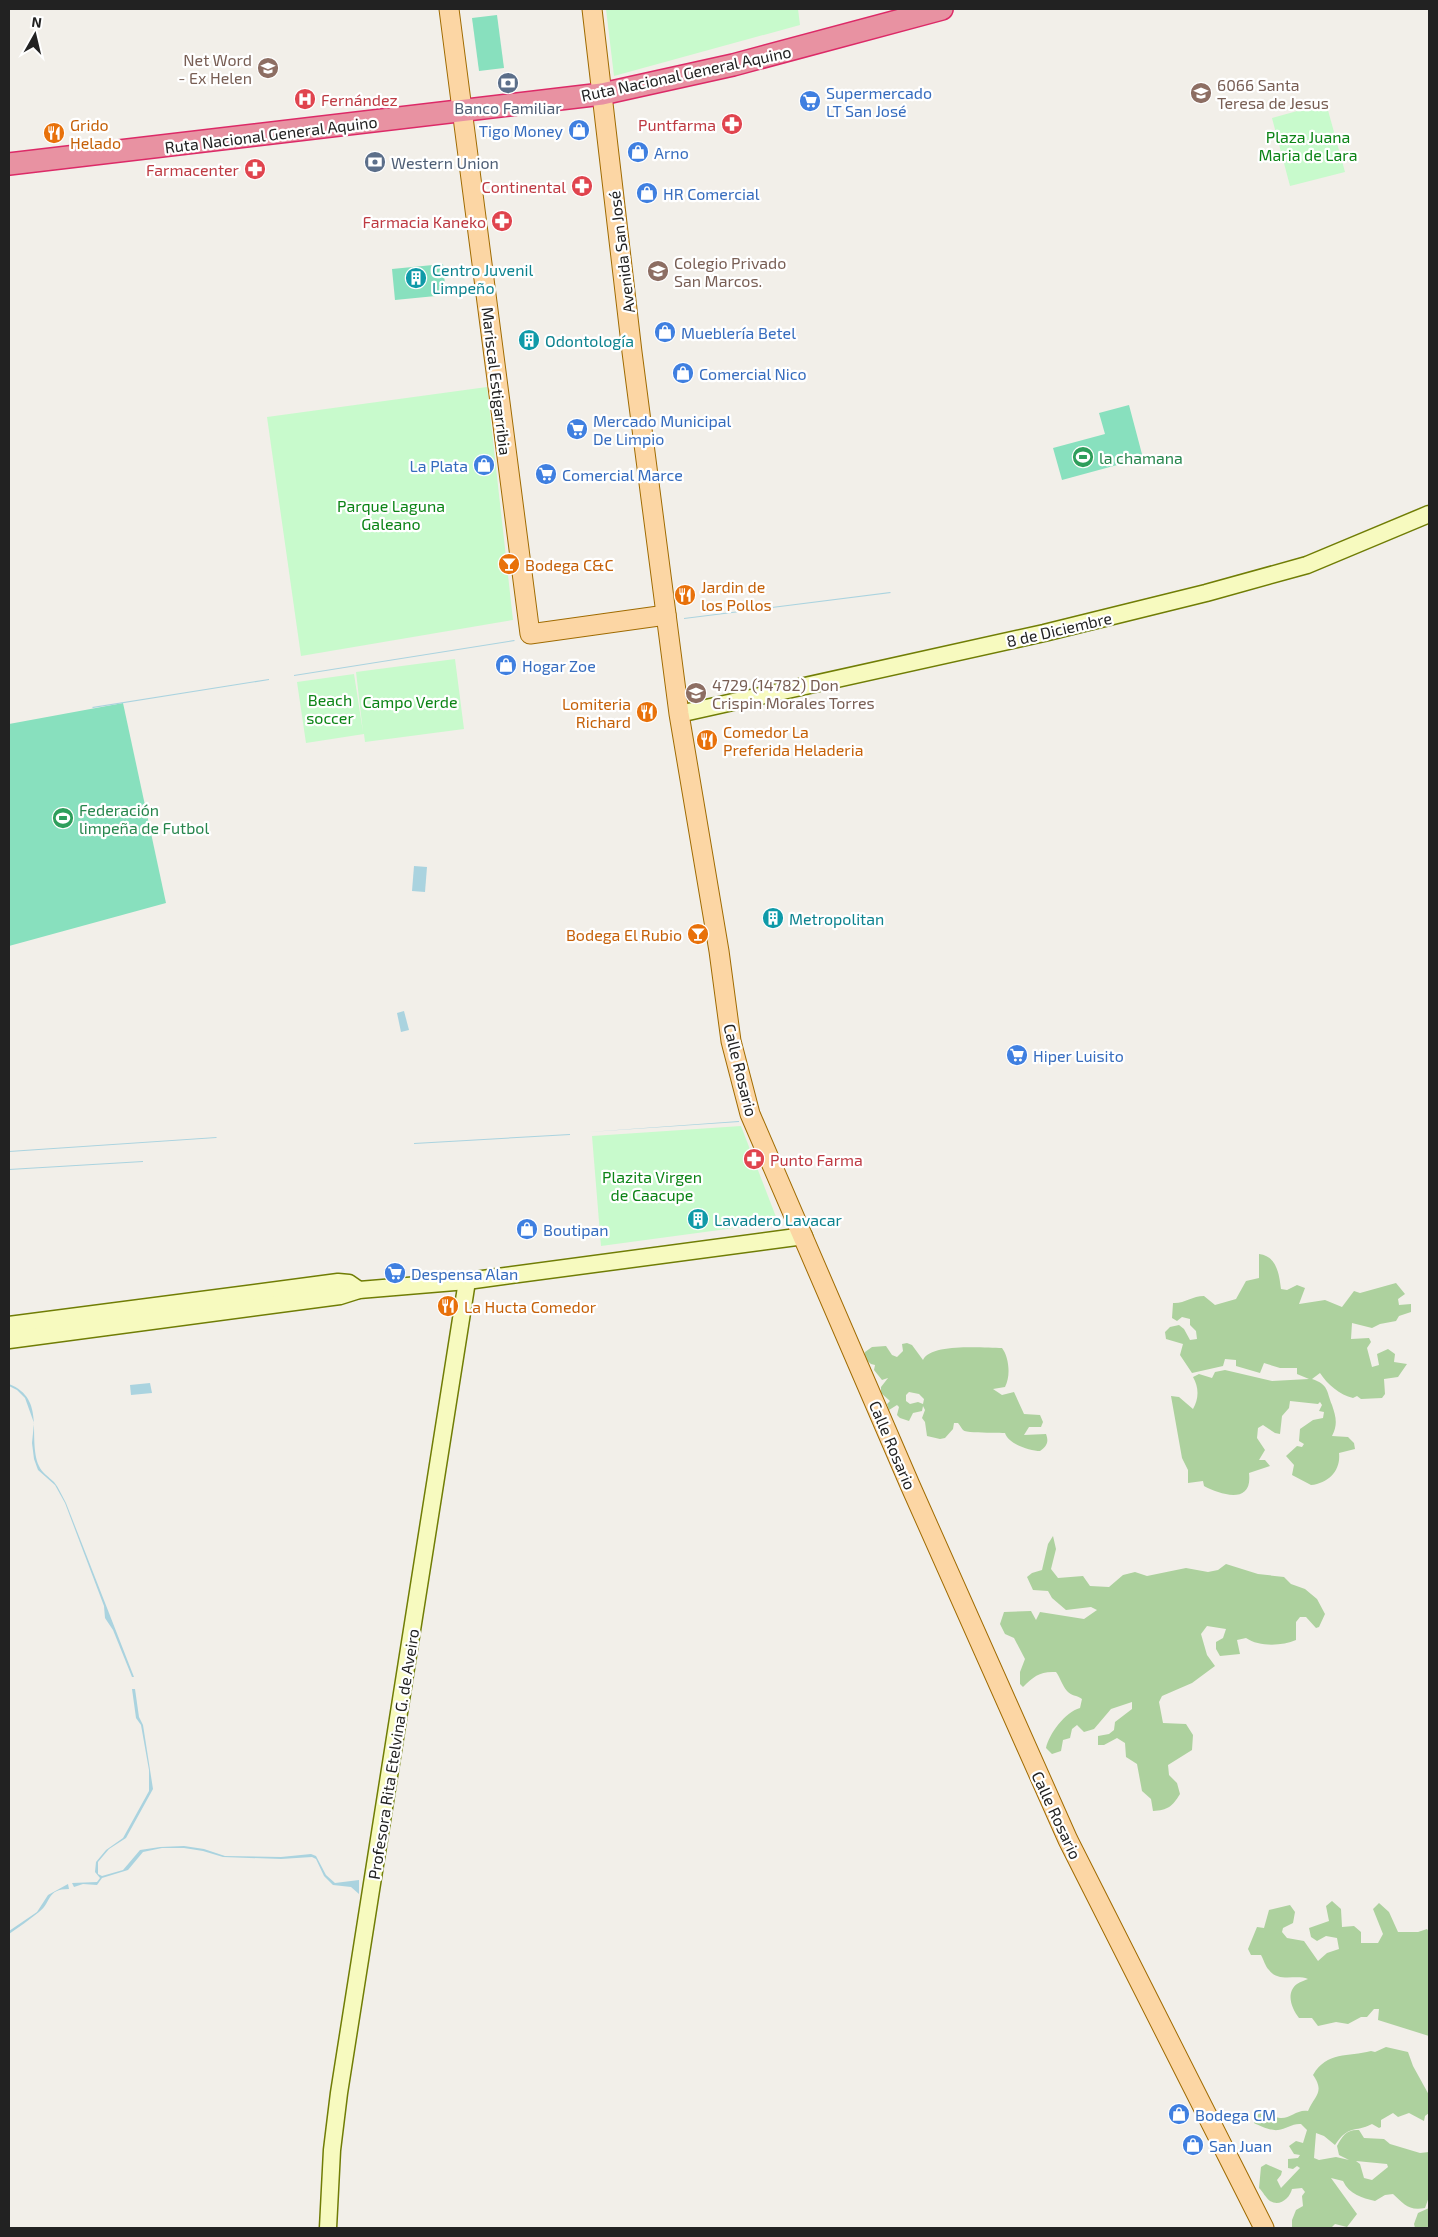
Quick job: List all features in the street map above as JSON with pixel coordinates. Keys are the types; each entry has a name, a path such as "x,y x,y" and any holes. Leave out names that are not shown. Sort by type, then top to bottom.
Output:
{"highway":[{"name":"Ruta Nacional General Aquino","path":"9,164 602,94 733,65 942,9"}],"main road":[{"name":"Mariscal Estigarribia","path":"449,9 530,634 666,615"},
{"name":"Avenida San José","path":"592,9 666,615"},
{"name":"Calle Rosario","path":"666,615 679,714 719,951 731,1041 750,1114 910,1485 1068,1840 1264,2228"}],"street":[{"name":"8 de Diciembre","path":"679,714 1044,633 1206,593 1307,565 1429,514"},
{"path":"9,1340 340,1296 359,1290 467,1281 804,1236"},
{"name":"Profesora Rita Etelvina G. de Aveiro","path":"328,2228 332,2150 339,2093 467,1281"},
{"path":"9,1325 338,1282 349,1283 359,1290"}],"green space":[{"path":"606,9 798,9 800,25 614,76"},
{"path":"497,15 504,68 479,71 472,18"},
{"name":"Plaza Juana Maria de Lara","path":"1326,103 1345,172 1290,186 1272,118"},
{"path":"443,264 446,295 395,300 392,269"},
{"name":"Parque Laguna Galeano","path":"487,387 513,620 301,656 267,417"},
{"path":"1129,405 1143,458 1062,480 1053,448 1105,434 1099,413"},
{"name":"Campo Verde","path":"455,659 464,729 365,742 364,734 306,743 297,682 354,674 363,732 356,672"},
{"name":"Federación limpeña de Futbol","path":"123,703 166,903 9,946 9,724"},
{"name":"Plazita Virgen de Caacupe","path":"741,1126 778,1222 601,1246 592,1136"},
{"path":"1259,1254 1265,1255 1273,1262 1278,1272 1281,1289 1287,1290 1297,1285 1305,1288 1299,1304 1325,1300 1342,1307 1354,1291 1360,1293 1396,1283 1405,1294 1398,1299 1399,1305 1411,1304 1411,1312 1399,1316 1396,1321 1380,1324 1372,1328 1352,1323 1351,1339 1369,1338 1371,1342 1367,1348 1372,1367 1379,1365 1377,1354 1388,1349 1395,1354 1394,1362 1407,1364 1398,1377 1384,1379 1385,1394 1382,1398 1361,1399 1357,1396 1353,1398 1348,1397 1334,1388 1320,1373 1312,1379 1321,1383 1328,1392 1336,1420 1332,1436 1348,1437 1354,1443 1355,1449 1339,1453 1336,1470 1323,1482 1311,1485 1292,1475 1294,1465 1286,1456 1297,1446 1302,1447 1304,1444 1299,1441 1300,1429 1313,1420 1323,1418 1324,1412 1319,1411 1322,1405 1320,1402 1318,1404 1290,1401 1289,1408 1282,1416 1280,1434 1263,1425 1258,1428 1257,1438 1265,1450 1259,1460 1265,1460 1270,1466 1249,1473 1249,1483 1246,1490 1241,1494 1234,1495 1204,1486 1203,1481 1188,1483 1188,1470 1182,1458 1171,1396 1179,1397 1193,1409 1198,1393 1193,1377 1199,1374 1212,1378 1215,1372 1225,1370 1272,1381 1309,1379 1297,1374 1297,1368 1280,1368 1264,1363 1260,1373 1236,1366 1236,1360 1225,1359 1223,1366 1192,1373 1180,1355 1183,1344 1166,1339 1165,1332 1170,1327 1179,1325 1184,1329 1190,1340 1197,1339 1196,1331 1190,1325 1190,1319 1182,1317 1177,1321 1172,1318 1173,1303 1204,1296 1215,1305 1236,1299 1246,1281 1259,1278"},
{"path":"902,1344 912,1345 923,1360 936,1351 947,1349 971,1347 1002,1348 1008,1361 1007,1383 1005,1387 993,1389 1002,1395 1014,1392 1024,1414 1040,1415 1043,1422 1041,1427 1029,1427 1024,1435 1046,1434 1046,1446 1040,1451 1031,1450 1015,1444 1005,1433 966,1431 958,1423 954,1423 953,1429 945,1438 940,1439 927,1436 925,1422 922,1418 925,1410 923,1406 922,1411 913,1413 909,1421 900,1418 897,1415 899,1407 897,1405 889,1410 887,1404 890,1401 881,1393 881,1387 888,1378 882,1380 874,1370 875,1365 864,1358 865,1352 872,1347 886,1346 892,1355 897,1357 903,1351","holes":["909,1392 919,1394 924,1399 923,1404 918,1402 910,1404 906,1401 906,1395"]},
{"path":"1053,1536 1056,1549 1051,1569 1058,1578 1083,1576 1090,1586 1109,1587 1123,1575 1135,1572 1147,1576 1186,1568 1208,1572 1218,1570 1226,1564 1258,1574 1284,1577 1291,1584 1305,1589 1317,1599 1325,1614 1319,1627 1316,1628 1306,1617 1300,1617 1296,1622 1296,1640 1290,1642 1271,1645 1257,1643 1246,1638 1237,1640 1240,1654 1220,1656 1216,1649 1216,1642 1223,1638 1226,1629 1207,1626 1201,1634 1207,1655 1215,1666 1192,1683 1162,1696 1159,1702 1163,1723 1186,1724 1193,1735 1192,1750 1168,1765 1169,1775 1177,1783 1180,1794 1175,1802 1166,1809 1153,1811 1151,1799 1142,1791 1137,1764 1126,1757 1125,1743 1117,1738 1104,1745 1098,1745 1098,1736 1109,1734 1114,1730 1115,1722 1132,1709 1132,1702 1111,1709 1094,1729 1084,1732 1077,1725 1072,1729 1070,1738 1063,1740 1061,1751 1052,1754 1046,1748 1050,1736 1058,1724 1074,1710 1080,1708 1082,1699 1067,1691 1056,1672 1046,1672 1038,1675 1023,1687 1020,1684 1020,1672 1025,1659 1014,1638 1005,1634 1000,1624 1004,1612 1031,1611 1036,1620 1040,1612 1084,1619 1097,1610 1091,1607 1066,1610 1052,1598 1048,1591 1033,1590 1027,1577 1032,1573 1042,1570 1048,1544"},
{"path":"1332,1901 1341,1909 1342,1927 1354,1926 1361,1932 1361,1943 1378,1943 1383,1934 1373,1909 1379,1903 1389,1912 1398,1932 1418,1932 1427,1929 1429,1932 1429,2036 1378,2020 1379,2009 1374,2009 1367,2017 1361,2017 1348,2024 1336,2022 1318,2026 1312,2018 1299,2018 1292,2006 1291,1992 1297,1984 1308,1979 1277,1976 1268,1968 1261,1955 1251,1955 1248,1949 1257,1927 1264,1928 1269,1910 1290,1905 1295,1912 1293,1923 1283,1928 1282,1932 1287,1938 1304,1941 1318,1961 1327,1953 1339,1949 1337,1938 1326,1936 1317,1941 1311,1937 1309,1928 1329,1921 1326,1906"},
{"path":"1386,2047 1408,2052 1413,2066 1429,2095 1429,2113 1425,2116 1424,2121 1409,2113 1398,2117 1393,2113 1381,2120 1381,2127 1379,2128 1372,2124 1352,2130 1344,2134 1335,2145 1324,2136 1316,2133 1314,2158 1319,2160 1336,2157 1349,2160 1339,2155 1337,2146 1345,2134 1355,2130 1359,2130 1364,2138 1384,2139 1390,2144 1420,2153 1429,2152 1429,2197 1425,2208 1410,2208 1393,2194 1385,2195 1375,2201 1365,2198 1352,2192 1343,2181 1331,2178 1357,2214 1347,2227 1335,2224 1331,2228 1292,2228 1292,2220 1296,2210 1303,2206 1302,2196 1305,2192 1302,2188 1292,2189 1284,2201 1274,2203 1270,2201 1259,2188 1261,2167 1266,2164 1282,2171 1277,2180 1281,2188 1300,2168 1297,2166 1293,2169 1288,2168 1288,2159 1298,2158 1300,2155 1294,2154 1289,2146 1296,2141 1303,2143 1307,2130 1301,2124 1295,2124 1278,2130 1269,2129 1254,2123 1256,2116 1263,2113 1284,2118 1300,2111 1308,2111 1319,2090 1313,2075 1319,2067 1331,2058 1371,2051 1375,2052","holes":["1356,2161 1387,2164 1388,2167 1372,2180 1364,2178 1360,2164"]},
{"path":"1429,2208 1429,2228 1415,2228 1414,2224 1418,2213"}],"water":[{"path":"891,593 684,619 684,618"},
{"path":"515,641 294,676 294,675"},
{"path":"269,679 93,708 92,707"},
{"path":"414,866 427,867 425,892 412,891"},
{"path":"404,1011 409,1030 401,1032 397,1013"},
{"path":"739,1121 739,1122 589,1132"},
{"path":"570,1135 414,1144 414,1143"},
{"path":"216,1138 9,1152 9,1151"},
{"path":"143,1162 9,1170 9,1169"},
{"path":"150,1383 152,1393 131,1395 130,1385"},
{"path":"9,1384 21,1391 28,1399 34,1423 25,1398 17,1390 9,1386"},
{"path":"34,1424 36,1455 39,1466 56,1484 66,1503 134,1677 132,1677 113,1630 105,1618 104,1606 65,1503 55,1485 38,1470 34,1459 32,1443"},
{"path":"132,1689 135,1689 139,1717 143,1725 153,1789 126,1838 109,1849 98,1862 98,1874 102,1876 123,1870 140,1850 160,1847 184,1846 204,1849 225,1856 281,1857 311,1854 316,1856 326,1875 335,1883 359,1880 359,1894 351,1887 333,1885 324,1876 316,1859 312,1857 281,1859 223,1857 184,1848 162,1848 143,1852 128,1870 102,1878 97,1885 83,1884 74,1887 72,1883 97,1882 100,1878 95,1872 96,1862 106,1850 123,1838 149,1791 149,1770 141,1725 136,1718"},
{"path":"68,1884 69,1889 56,1891 39,1912 9,1934 9,1931 37,1912 48,1895"}],"place":[{"name":"Net Word - Ex Helen","path":"268,68"},
{"name":"Banco Familiar","path":"508,83"},
{"name":"6066 Santa Teresa de Jesus","path":"1201,93"},
{"name":"Fernández","path":"305,99"},
{"name":"Supermercado LT San José","path":"810,101"},
{"name":"Puntfarma","path":"732,124"},
{"name":"Tigo Money","path":"579,130"},
{"name":"Grido Helado","path":"54,133"},
{"name":"Arno","path":"638,152"},
{"name":"Western Union","path":"375,162"},
{"name":"Farmacenter","path":"255,169"},
{"name":"Continental","path":"582,186"},
{"name":"HR Comercial","path":"647,193"},
{"name":"Farmacia Kaneko","path":"502,221"},
{"name":"Colegio Privado San Marcos.","path":"658,271"},
{"name":"Centro Juvenil Limpeño","path":"416,278"},
{"name":"Mueblería Betel","path":"665,332"},
{"name":"Odontología","path":"529,340"},
{"name":"Comercial Nico","path":"683,373"},
{"name":"Mercado Municipal De Limpio","path":"577,429"},
{"name":"la chamana","path":"1083,457"},
{"name":"La Plata","path":"484,465"},
{"name":"Comercial Marce","path":"546,474"},
{"name":"Bodega C&C","path":"509,564"},
{"name":"Jardin de los Pollos","path":"685,595"},
{"name":"Hogar Zoe","path":"506,665"},
{"name":"4729 (14782) Don Crispin Morales Torres","path":"696,693"},
{"name":"Lomiteria Richard","path":"647,712"},
{"name":"Comedor La Preferida Heladeria","path":"707,740"},
{"name":"Federación limpeña de Futbol","path":"63,818"},
{"name":"Metropolitan","path":"773,918"},
{"name":"Bodega El Rubio","path":"698,934"},
{"name":"Hiper Luisito","path":"1017,1055"},
{"name":"Punto Farma","path":"754,1159"},
{"name":"Lavadero Lavacar","path":"698,1219"},
{"name":"Boutipan","path":"527,1229"},
{"name":"Despensa Alan","path":"395,1273"},
{"name":"La Hucta Comedor","path":"448,1306"},
{"name":"Bodega CM","path":"1179,2114"},
{"name":"San Juan","path":"1193,2145"}],"park label":[{"name":"Beach soccer","path":"330,708"}]}
